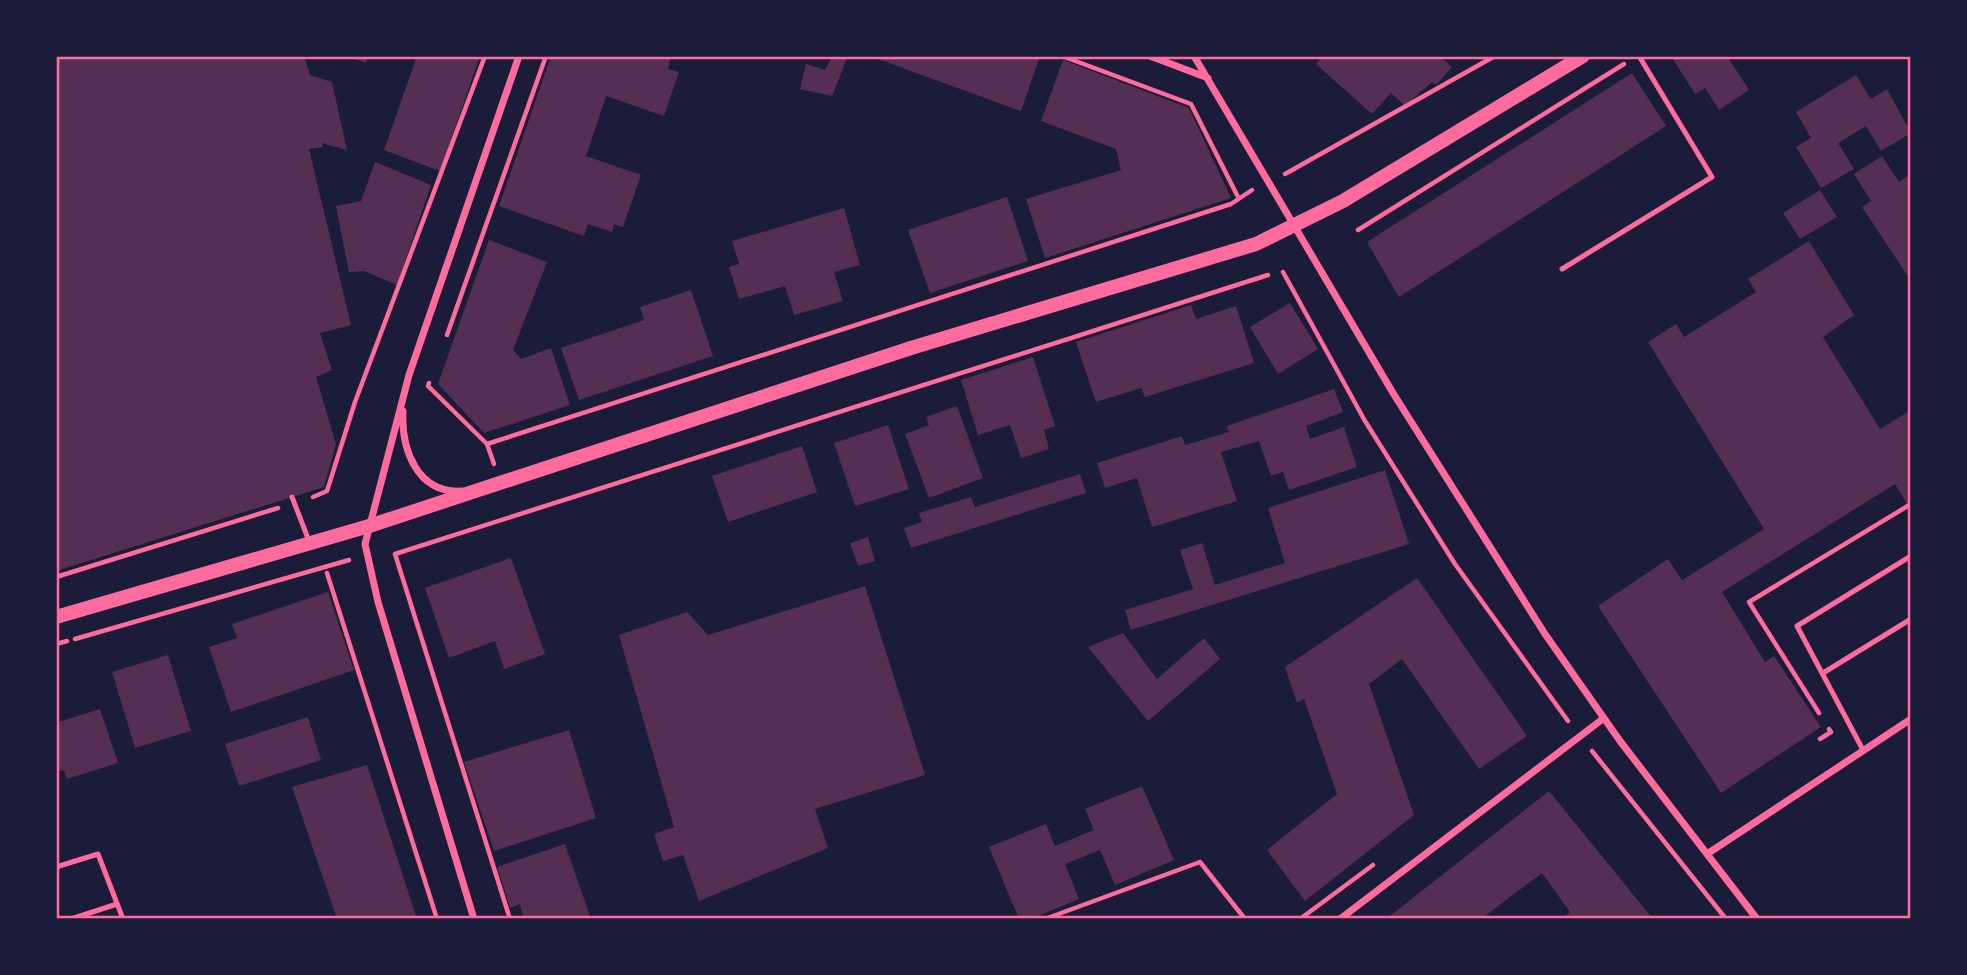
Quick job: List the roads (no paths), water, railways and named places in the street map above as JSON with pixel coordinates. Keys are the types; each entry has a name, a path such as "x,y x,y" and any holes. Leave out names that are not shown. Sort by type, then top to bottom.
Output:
{"main road":[{"path":"56,617 309,541 369,526 911,348 1256,244 1343,201 1583,56"}],"street":[{"path":"474,919 368,566 365,544 403,397 436,291 519,56"},
{"path":"1150,56 1208,78"},
{"path":"1194,56 1393,393 1545,634 1604,718 1757,919"},
{"path":"403,397 405,445 412,462 424,479 447,491 500,483"},
{"path":"1340,919 1604,718"},
{"path":"1707,853 1911,719"}],"lane":[{"path":"1562,269 1712,177 1639,56"},
{"path":"293,500 309,541"},
{"path":"1863,750 1797,626 1911,556"},
{"path":"1823,673 1911,619"},
{"path":"56,867 98,854 123,919"},
{"path":"71,919 117,904"}]}
